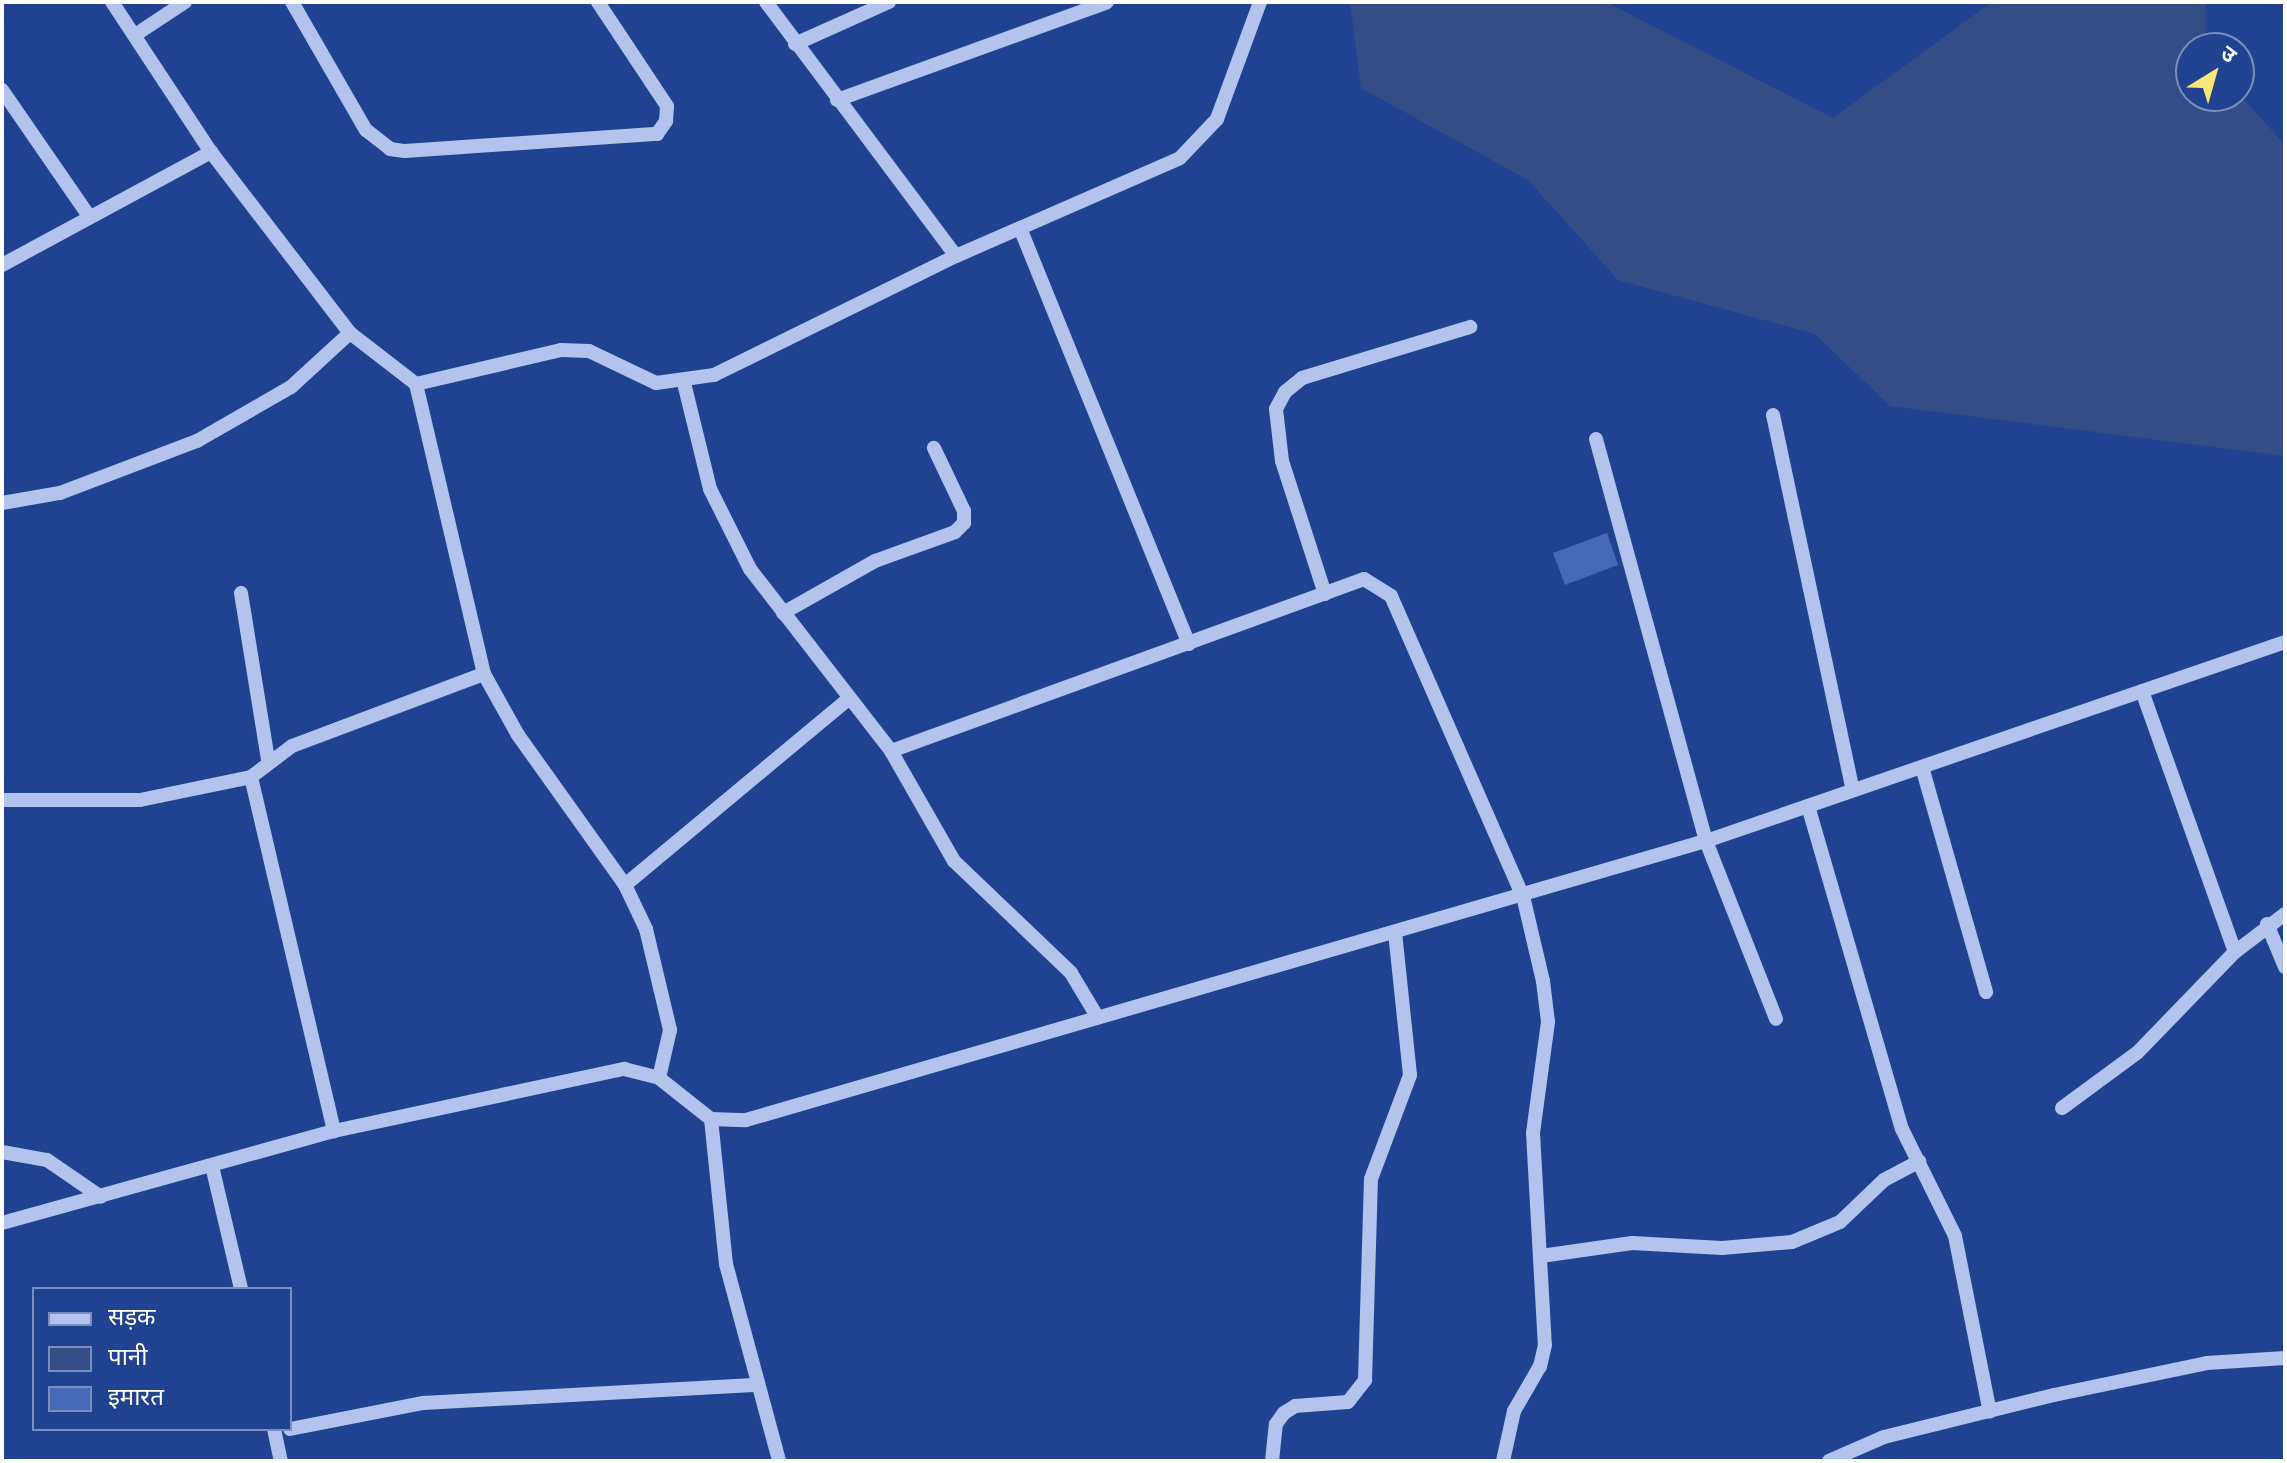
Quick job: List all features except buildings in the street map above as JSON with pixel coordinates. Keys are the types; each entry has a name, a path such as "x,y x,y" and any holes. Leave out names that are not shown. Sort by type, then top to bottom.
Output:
{"street":[{"path":"112,2 211,152 350,333 416,384 484,674 518,735 625,885 646,929 667,1001 670,1030 659,1078"},
{"path":"135,35 185,2"},
{"path":"292,2 366,130 390,149 405,151 657,134 666,121 667,106 598,2"},
{"path":"766,2 956,256"},
{"path":"795,44 889,2"},
{"path":"837,100 1107,2"},
{"path":"416,384 561,350 589,351 656,383 684,383 714,375 956,256 1180,158 1197,145 1217,119 1260,2"},
{"path":"2,90 89,216"},
{"path":"2,265 211,152"},
{"path":"1020,228 1189,644"},
{"path":"1325,594 1282,461 1276,409 1285,392 1302,378 1470,327"},
{"path":"2,503 60,493 197,441 291,387 350,333"},
{"path":"684,383 721,516 783,613 847,700 891,751 954,861 1071,973 1098,1018"},
{"path":"1773,415 1853,790"},
{"path":"1596,439 1706,841 1776,1019"},
{"path":"783,613 875,561 955,532 964,523 964,511 934,448"},
{"path":"891,751 1364,579 1378,583 1391,596 1523,896 1548,1022 1533,1133 1545,1345 1540,1366 1514,1411 1503,1461"},
{"path":"241,593 268,760"},
{"path":"2,1223 334,1131 624,1069 659,1078 711,1119 746,1120 1706,841 2285,642"},
{"path":"2,800 140,800 251,777 268,760 292,746 484,674"},
{"path":"2142,691 2235,952"},
{"path":"625,885 847,700"},
{"path":"1922,767 1986,992"},
{"path":"251,777 334,1131"},
{"path":"1808,806 1892,1099 1955,1236 1990,1412"},
{"path":"2062,1108 2137,1053 2235,952 2267,924 2285,914"},
{"path":"2267,924 2285,967"},
{"path":"1272,1461 1276,1424 1284,1413 1295,1406 1348,1402 1365,1380 1371,1179 1410,1075 1395,933"},
{"path":"711,1119 726,1264 773,1459"},
{"path":"2,1152 47,1160 101,1197"},
{"path":"1541,1256 1632,1243 1722,1248 1792,1242 1840,1222 1872,1189 1919,1161"},
{"path":"212,1166 241,1287"},
{"path":"1829,1461 1884,1437 1990,1412 2207,1363 2285,1358"},
{"path":"292,1428 423,1403 754,1385"},
{"path":"281,1461 282,1431"}],"water":[{"path":"1350,2 1606,2 1833,118 1992,2 2205,2 2205,32 2175,32 2175,112 2255,112 2285,145 2285,456 1890,406 1815,334 1618,280 1528,180 1361,88"}]}
